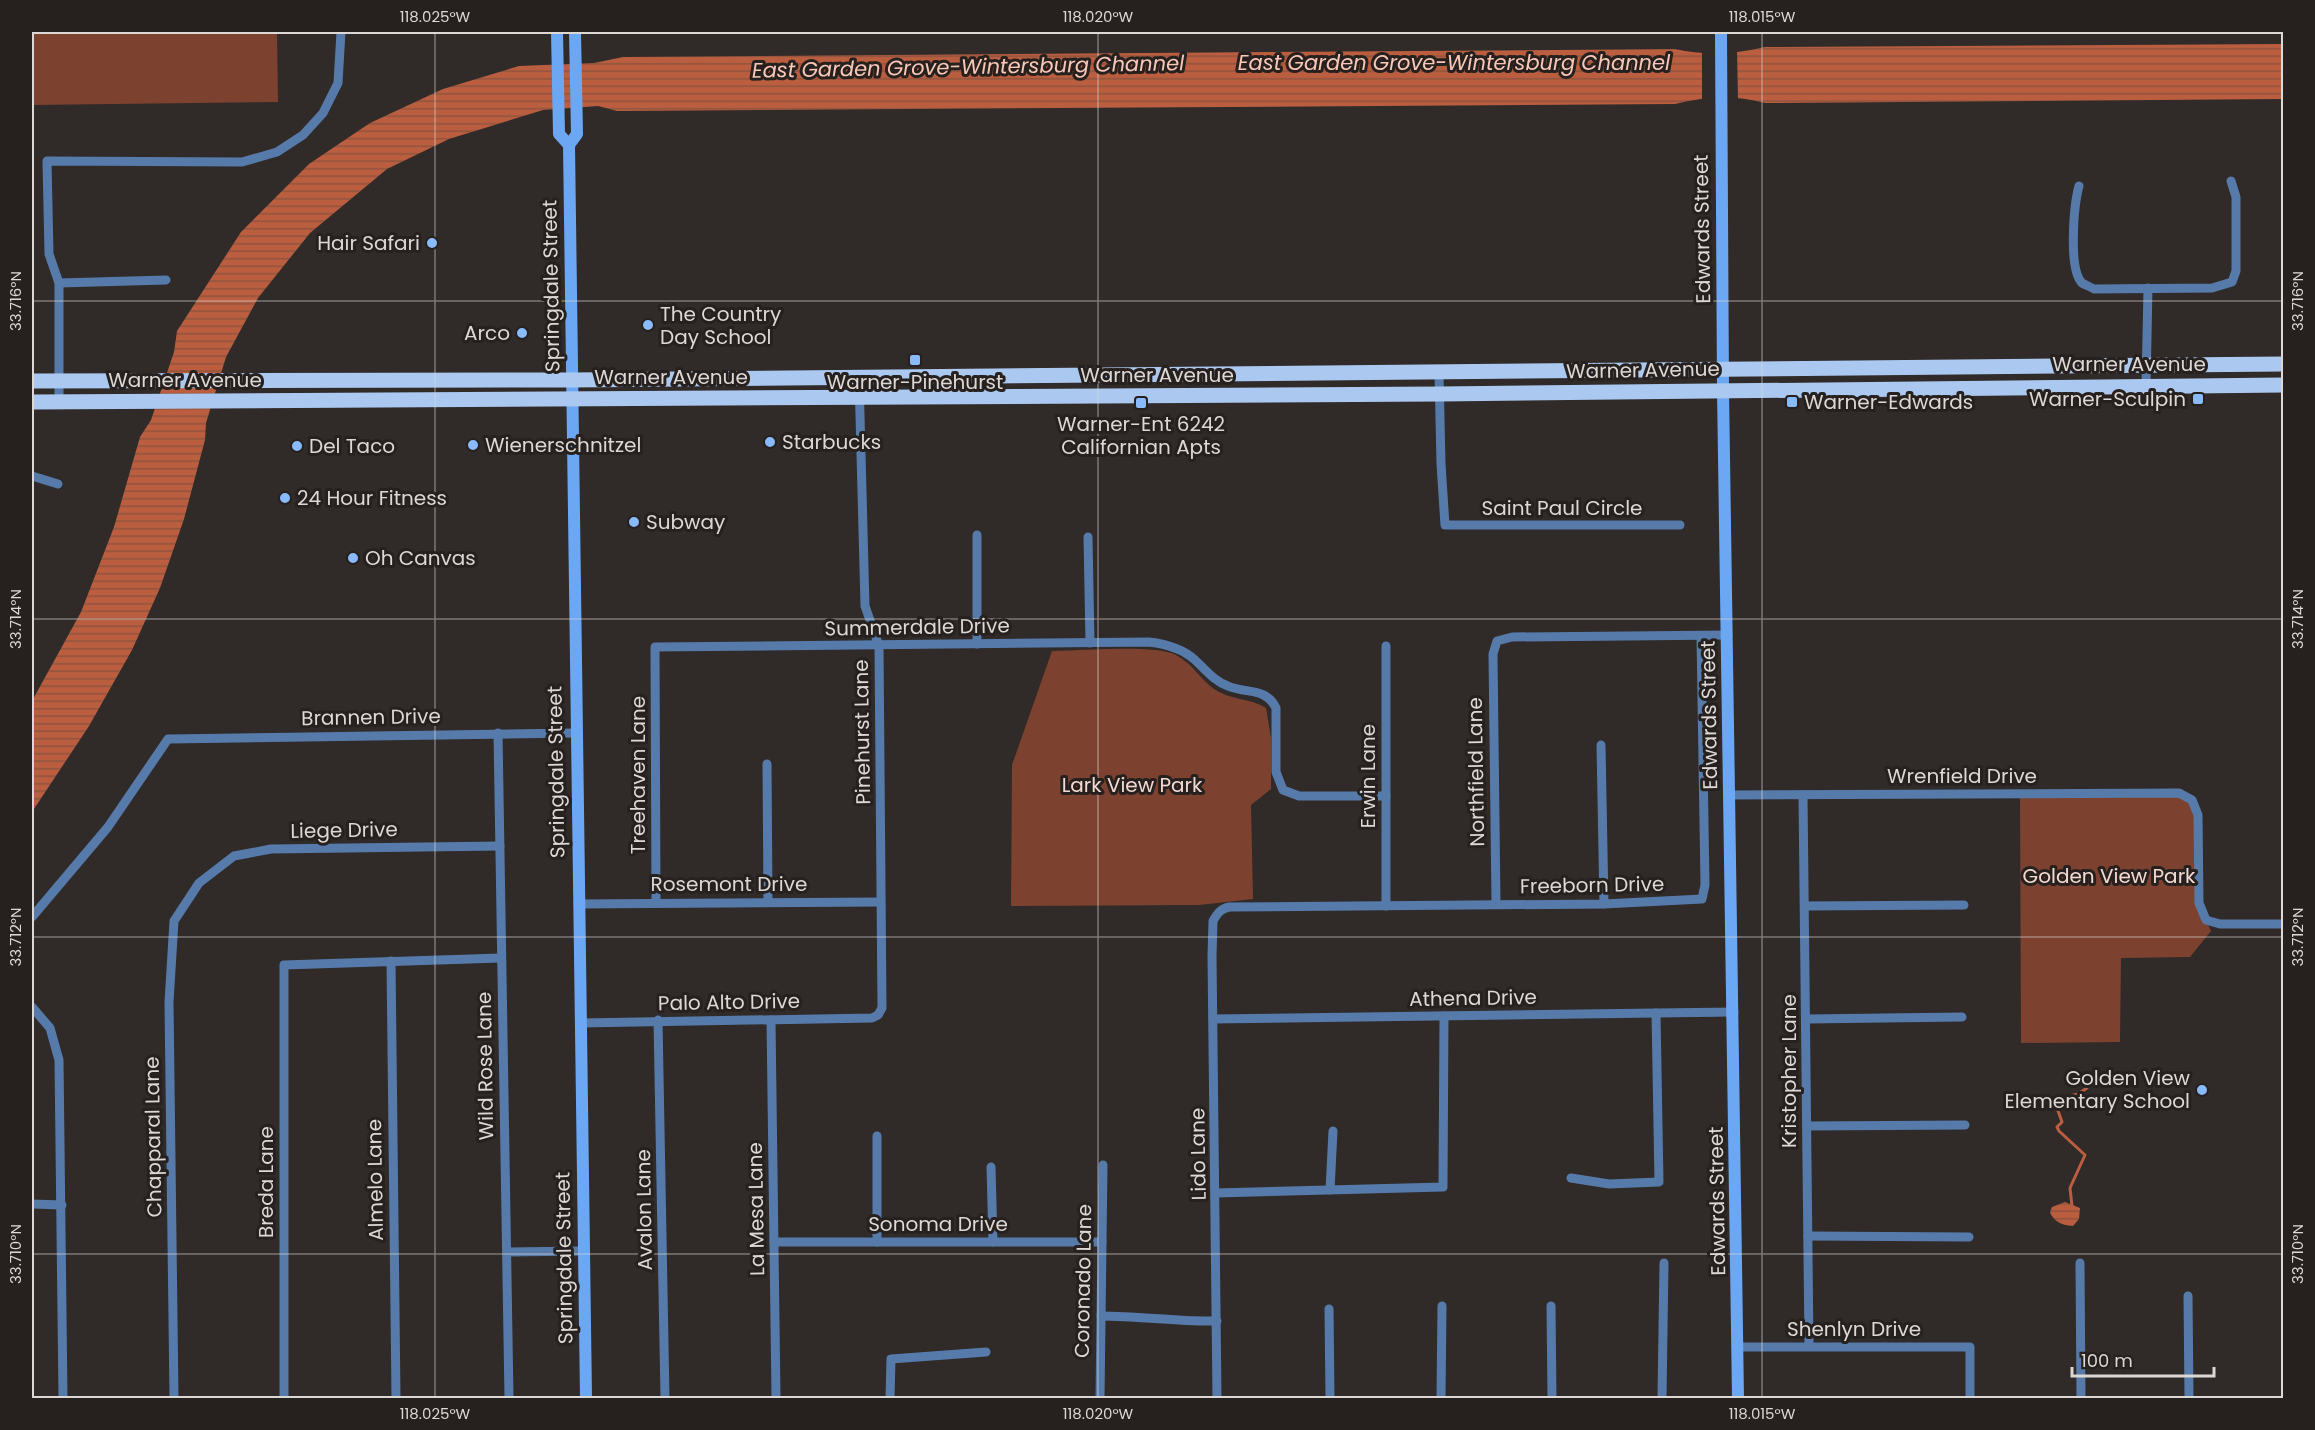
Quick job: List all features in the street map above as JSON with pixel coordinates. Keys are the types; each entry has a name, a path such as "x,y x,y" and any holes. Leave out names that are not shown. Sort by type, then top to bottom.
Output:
{"main road":[{"name":"Springdale Street","path":"557,32 559,134 569,145"},
{"name":"Springdale Street","path":"575,32 577,134 569,145 575,733 586,1398"},
{"name":"Edwards Street","path":"1721,32 1723,390 1738,1398"},
{"name":"Warner Avenue","path":"32,381 572,380 2283,364"},
{"path":"1995,386 2006,376 2053,376 2068,365"},
{"path":"1914,387 1941,378 1979,378 1996,366"},
{"path":"699,398 702,387 753,386 775,378"},
{"path":"213,401 234,393 255,392 263,387 263,380"},
{"path":"327,400 328,380"},
{"name":"Warner Avenue","path":"32,402 860,399 1995,386 2283,385"}],"street":[{"path":"59,402 59,283 49,255 47,161 242,162 277,152 303,135 322,113 338,83 341,32"},
{"path":"2079,186 2074,206 2075,269 2081,282 2094,289 2212,288 2232,282 2236,272 2236,197 2231,181"},
{"path":"59,283 166,280"},
{"path":"2146,385 2148,288"},
{"path":"1439,373 1440,394"},
{"name":"Pinehurst Lane","path":"859,377 865,606 879,646 882,1008 879,1015"},
{"name":"Saint Paul Circle","path":"1440,394 1440,464 1445,525 1680,525"},
{"path":"32,476 58,484"},
{"path":"977,535 977,644"},
{"path":"1088,537 1090,643"},
{"path":"1701,636 1728,635"},
{"name":"Northfield Lane","path":"1496,904 1493,654 1497,641 1512,637 1701,636"},
{"name":"Freeborn Drive","path":"1219,911 1228,907 1604,903 1701,899 1705,892 1701,636"},
{"name":"Summerdale Drive","path":"655,647 1149,642 1179,649 1227,686 1264,694 1272,700 1276,708 1276,772 1284,790 1299,796 1386,796"},
{"name":"Erwin Lane","path":"1386,646 1386,906"},
{"name":"Treehaven Lane","path":"655,647 656,903"},
{"name":"Wild Rose Lane","path":"498,733 509,1398"},
{"name":"Brannen Drive","path":"32,917 108,827 168,739 575,733"},
{"path":"1601,745 1604,903"},
{"path":"767,764 768,902"},
{"name":"Wrenfield Drive","path":"1729,795 2179,793 2192,800 2198,815 2199,903 2206,920 2220,924 2283,924"},
{"name":"Kristopher Lane","path":"1803,795 1809,1346"},
{"name":"Liege Drive","path":"200,883 234,856 271,849 500,846"},
{"name":"Chapparal Lane","path":"174,1398 169,1002 174,921 200,883"},
{"name":"Rosemont Drive","path":"578,904 880,902"},
{"path":"1805,906 1964,905"},
{"name":"Lido Lane","path":"1217,1398 1212,927 1219,911"},
{"path":"391,962 501,958"},
{"name":"Breda Lane","path":"284,1398 284,965 391,962"},
{"name":"Almelo Lane","path":"391,962 396,1398"},
{"path":"32,1007 50,1028 59,1060 63,1398"},
{"name":"Athena Drive","path":"1213,1019 1734,1012"},
{"path":"1571,1179 1609,1184 1659,1182 1656,1013"},
{"name":"Palo Alto Drive","path":"580,1023 872,1018 879,1015"},
{"path":"1216,1193 1443,1187 1444,1016"},
{"path":"1807,1018 1962,1017"},
{"name":"Avalon Lane","path":"658,1020 665,1398"},
{"name":"La Mesa Lane","path":"771,1020 776,1398"},
{"path":"1807,1126 1965,1125"},
{"path":"1330,1190 1333,1131"},
{"path":"877,1136 877,1242"},
{"name":"Coronado Lane","path":"1100,1398 1103,1165"},
{"path":"991,1167 993,1242"},
{"path":"32,1204 62,1205"},
{"path":"1808,1236 1969,1237"},
{"name":"Sonoma Drive","path":"774,1242 1102,1242"},
{"path":"507,1252 583,1251"},
{"path":"1662,1398 1664,1263"},
{"path":"2080,1263 2081,1398"},
{"path":"2188,1296 2189,1398"},
{"path":"1441,1398 1442,1306"},
{"path":"1551,1306 1551,1398"},
{"path":"1329,1309 1330,1398"},
{"path":"1101,1316 1147,1316 1184,1322 1217,1322"},
{"name":"Shenlyn Drive","path":"1737,1347 1970,1347 1970,1398"},
{"path":"890,1398 891,1359 986,1352"}],"green space":[{"path":"32,32 277,32 278,102 32,105"},
{"name":"Lark View Park","path":"1135,649 1166,652 1182,659 1220,693 1266,708 1271,738 1271,789 1251,805 1253,899 1199,905 1011,906 1012,765 1052,651"},
{"name":"Golden View Park","path":"2020,792 2179,793 2192,800 2198,815 2198,870 2206,920 2211,931 2190,957 2121,958 2120,1042 2021,1043"}],"water":[{"name":"East Garden Grove-Wintersburg Channel","path":"2283,44 2283,99 1765,103 1720,98 1698,99 1675,104 617,111 598,106 543,110 449,139 387,169 310,233 258,298 226,357 206,423 205,440 184,519 160,588 132,650 89,726 32,812 32,701 81,612 114,527 140,437 151,420 174,352 177,331 241,232 309,164 370,123 443,89 519,66 594,63 623,57 1675,49 1698,53 1720,53 1765,47"},
{"path":"2065,1202 2080,1208 2079,1219 2073,1226 2059,1222 2050,1212 2052,1207"}],"pier":[{"path":"1737,50 1738,100 1702,100 1702,51"}],"waterway":[{"path":"2072,1206 2070,1188 2085,1155 2059,1131 2057,1127 2062,1122 2056,1105 2058,1099 2078,1094 2087,1088"}],"place":[{"name":"Hair Safari","path":"432,243"},
{"name":"The Country Day School","path":"648,325"},
{"name":"Arco","path":"522,333"},
{"name":"Warner-Pinehurst","path":"915,360"},
{"name":"Warner-Sculpin","path":"2198,399"},
{"name":"Warner-Edwards","path":"1792,402"},
{"name":"Warner-Ent 6242 Californian Apts","path":"1141,403"},
{"name":"Starbucks","path":"770,442"},
{"name":"Wienerschnitzel","path":"473,445"},
{"name":"Del Taco","path":"297,446"},
{"name":"24 Hour Fitness","path":"285,498"},
{"name":"Subway","path":"634,522"},
{"name":"Oh Canvas","path":"353,558"},
{"name":"Golden View Elementary School","path":"2202,1090"}]}
